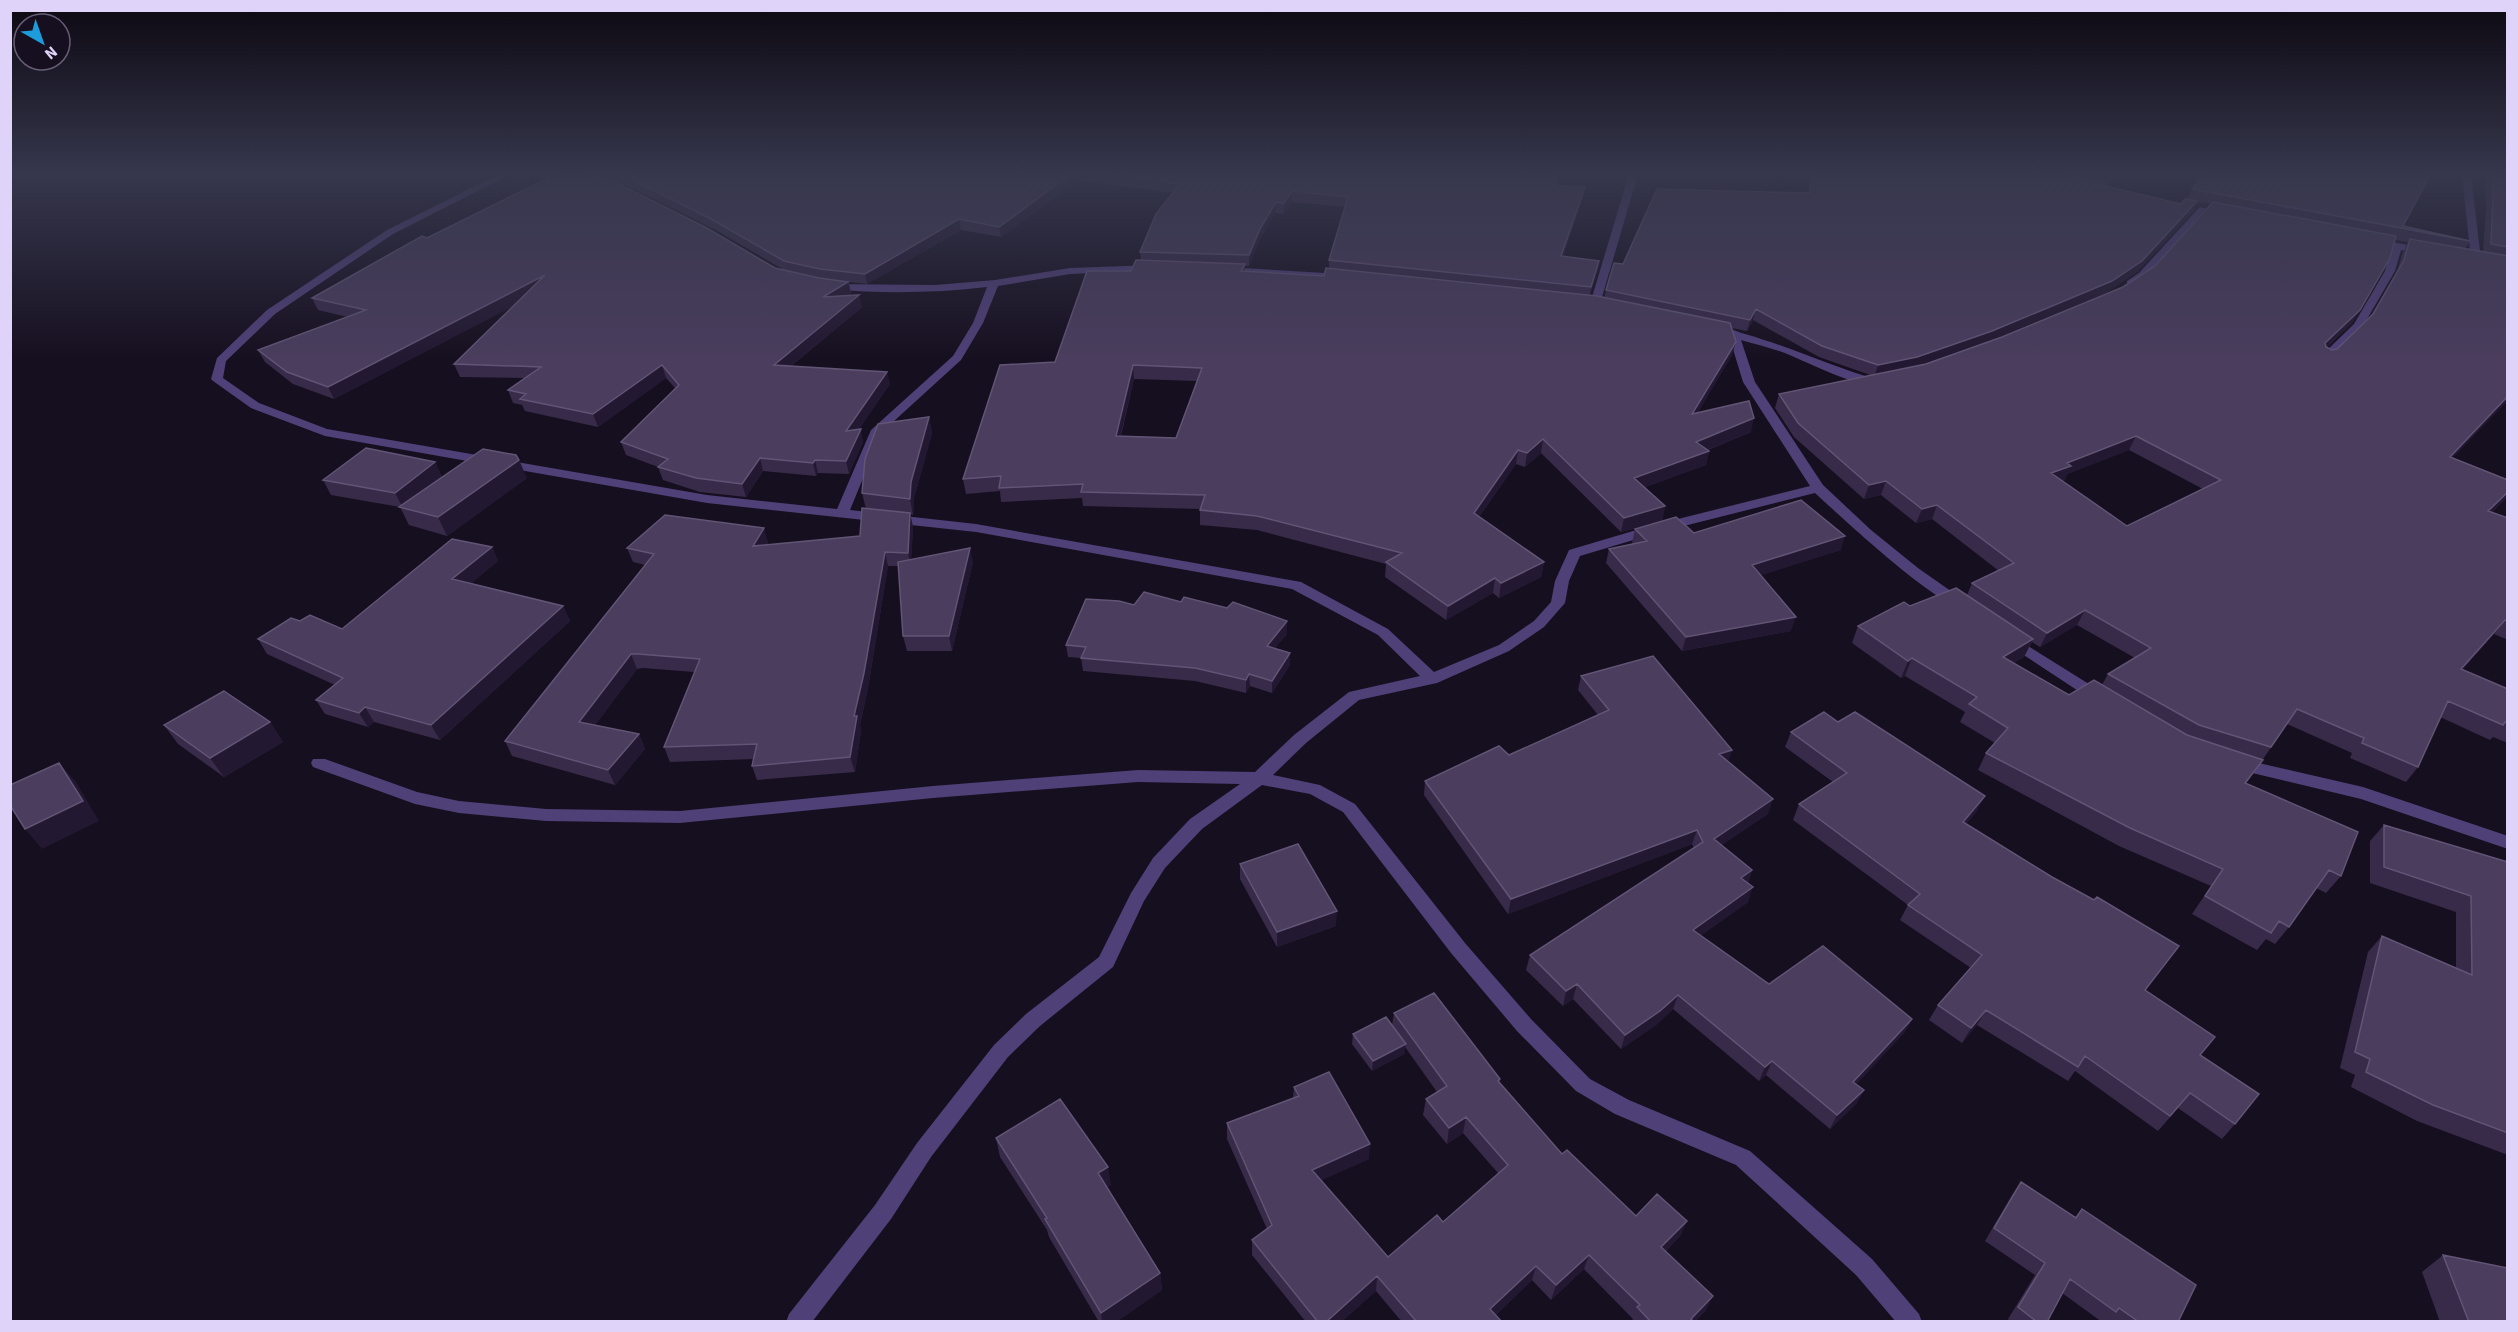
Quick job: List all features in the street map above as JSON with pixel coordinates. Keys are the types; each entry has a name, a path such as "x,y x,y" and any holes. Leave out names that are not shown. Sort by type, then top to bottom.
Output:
{"street":[{"path":"384,236 271,312 221,360 218,379 238,397 273,414 325,432 707,498 976,528 1296,585 1383,632 1432,679"},
{"path":"1595,304 1615,236"},
{"path":"2120,291 2143,275 2178,236"},
{"path":"2464,258 2481,261 2477,236"},
{"path":"2362,239 2430,252"},
{"path":"2325,358 2358,326 2390,271 2397,246"},
{"path":"822,285 861,290 994,283 1059,272 1128,267 1162,268"},
{"path":"1218,270 1298,273 1357,279"},
{"path":"843,513 877,430 957,358 978,323 994,283"},
{"path":"1583,303 1607,306"},
{"path":"1699,325 1733,332 1784,349 1856,378 1874,382 1888,380"},
{"path":"1733,332 1749,382 1818,488 1866,533 1913,571 1969,610"},
{"path":"797,1322 883,1212 924,1150 1001,1051 1034,1020 1106,962 1137,898 1159,863 1196,824 1259,778 1300,739 1354,696 1432,679 1504,648 1539,624 1558,603 1562,581 1574,553 1655,529 1818,488"},
{"path":"2004,635 2117,708"},
{"path":"2225,760 2252,769 2363,794 2508,843"},
{"path":"319,763 416,798 459,807 546,815 680,817 933,792 1138,776 1259,778 1314,789 1349,808 1458,948 1524,1025 1583,1085 1622,1107 1743,1158 1864,1267 1911,1322"}],"building":[{"path":"422,236 427,238 431,236 721,236 775,268 848,282 823,297 859,295 774,365 887,372 846,431 861,429 846,461 815,460 813,463 760,458 742,484 696,478 658,467 668,459 621,442 679,385 662,365 593,414 520,399 526,394 508,390 541,367 454,364 545,275 328,387 287,372 258,350 366,310 312,298"},
{"path":"741,236 930,236 865,274 820,269 784,261"},
{"path":"1147,236 1257,236 1249,255 1140,252"},
{"path":"1336,236 1568,236 1561,256 1599,261 1591,287 1329,260"},
{"path":"1636,236 2165,236 2142,261 2112,281 1992,331 1917,357 1878,365 1822,346 1756,309 1750,320 1606,290 1614,263 1623,264"},
{"path":"2182,236 2396,236 2390,258 2360,310 2325,343 2326,347 2332,350 2337,349 2373,314 2404,260 2410,239 2508,256 2508,396 2450,457 2508,480 2508,492 2488,511 2508,518 2508,621 2505,620 2461,669 2508,689 2508,723 2505,722 2503,725 2448,701 2418,767 2362,743 2364,738 2297,709 2271,747 2199,725 2108,674 2151,648 2085,610 2047,633 1972,583 2014,563 1937,505 1922,509 1886,481 1869,485 1798,423 1779,394 1926,364 2002,337 2123,287 2155,266","holes":["2136,436 2221,480 2127,526 2051,473 2071,466 2067,463"]},
{"path":"2491,236 2508,236 2508,247 2491,244"},
{"path":"1136,260 1245,264 1241,271 1324,276 1326,268 1597,296 1730,323 1736,342 1692,414 1749,401 1754,418 1696,442 1709,451 1634,478 1665,506 1624,518 1543,439 1527,453 1518,450 1474,513 1544,562 1501,583 1495,578 1448,606 1386,562 1402,553 1257,516 1200,510 1205,495 1081,492 1083,484 999,488 1001,476 963,479 1000,365 1055,362 1087,271 1131,271","holes":["1133,365 1202,368 1176,438 1116,436"]},
{"path":"929,417 911,482 910,499 862,493 865,459 878,424"},
{"path":"366,448 435,462 395,493 323,480"},
{"path":"483,449 516,455 519,460 438,517 399,507"},
{"path":"1801,500 1845,536 1752,565 1796,617 1686,637 1609,549 1647,541 1635,529 1676,517 1694,533"},
{"path":"862,508 910,513 908,553 885,552 864,673 854,716 857,716 850,757 752,766 757,744 664,747 700,659 638,654 631,654 579,722 639,734 608,770 505,741 654,554 627,548 665,515 764,528 753,546 860,536"},
{"path":"452,539 492,547 452,579 563,606 431,725 365,707 359,713 316,700 343,678 258,639 291,618 300,621 310,615 342,629"},
{"path":"970,548 949,636 903,636 898,562"},
{"path":"1956,588 2033,639 2003,657 2069,695 2094,680 2187,735 2263,760 2245,783 2358,832 2341,876 2329,870 2289,927 2279,921 2271,933 2205,896 2223,869 2130,828 1986,753 2008,728 1969,704 1977,697 1912,658 1908,661 1858,626 1904,602 1910,606"},
{"path":"1144,592 1181,602 1184,597 1227,608 1233,602 1287,621 1267,646 1290,653 1272,681 1249,674 1246,680 1195,668 1081,658 1086,647 1066,645 1086,599 1119,601 1134,605"},
{"path":"1653,656 1732,750 1719,754 1773,799 1714,839 1752,870 1741,878 1753,887 1693,930 1769,984 1823,946 1912,1019 1853,1082 1864,1090 1837,1115 1772,1061 1765,1067 1678,995 1660,1011 1625,1035 1577,984 1566,991 1530,955 1703,842 1697,830 1511,899 1425,781 1499,746 1509,755 1609,710 1581,676"},
{"path":"224,691 270,722 210,758 164,725"},
{"path":"1824,712 1838,722 1855,712 1985,796 1963,822 2052,877 2094,900 2097,897 2179,946 2145,990 2215,1037 2200,1055 2259,1094 2235,1124 2190,1093 2170,1116 2085,1056 2078,1067 1986,1010 1971,1028 1938,1005 1982,955 1908,905 1920,894 1799,804 1847,773 1791,732"},
{"path":"59,763 83,801 25,829 10,805 10,785"},
{"path":"2384,825 2508,862 2508,1133 2433,1105 2366,1072 2370,1059 2355,1052 2382,936 2472,975 2471,896 2384,867"},
{"path":"1298,844 1337,911 1277,932 1240,864"},
{"path":"1434,993 1500,1079 1498,1081 1562,1154 1567,1150 1636,1216 1657,1194 1687,1221 1661,1247 1713,1296 1691,1319 1694,1322 1651,1322 1637,1307 1640,1305 1589,1255 1556,1285 1536,1266 1490,1309 1502,1322 1417,1322 1377,1276 1326,1322 1318,1322 1252,1240 1272,1225 1227,1123 1299,1096 1294,1087 1329,1072 1370,1144 1312,1170 1388,1257 1437,1215 1443,1222 1508,1165 1466,1117 1449,1128 1426,1099 1447,1086 1394,1013"},
{"path":"1386,1017 1406,1044 1373,1061 1353,1034"},
{"path":"1060,1099 1108,1167 1098,1173 1160,1273 1101,1313 1045,1219 1047,1218 996,1138"},
{"path":"2021,1182 2076,1218 2082,1209 2196,1285 2178,1322 2139,1322 2119,1308 2116,1312 2070,1279 2047,1322 2037,1322 2018,1307 2045,1263 1994,1228"},
{"path":"2443,1255 2508,1268 2508,1322 2469,1322"}]}
